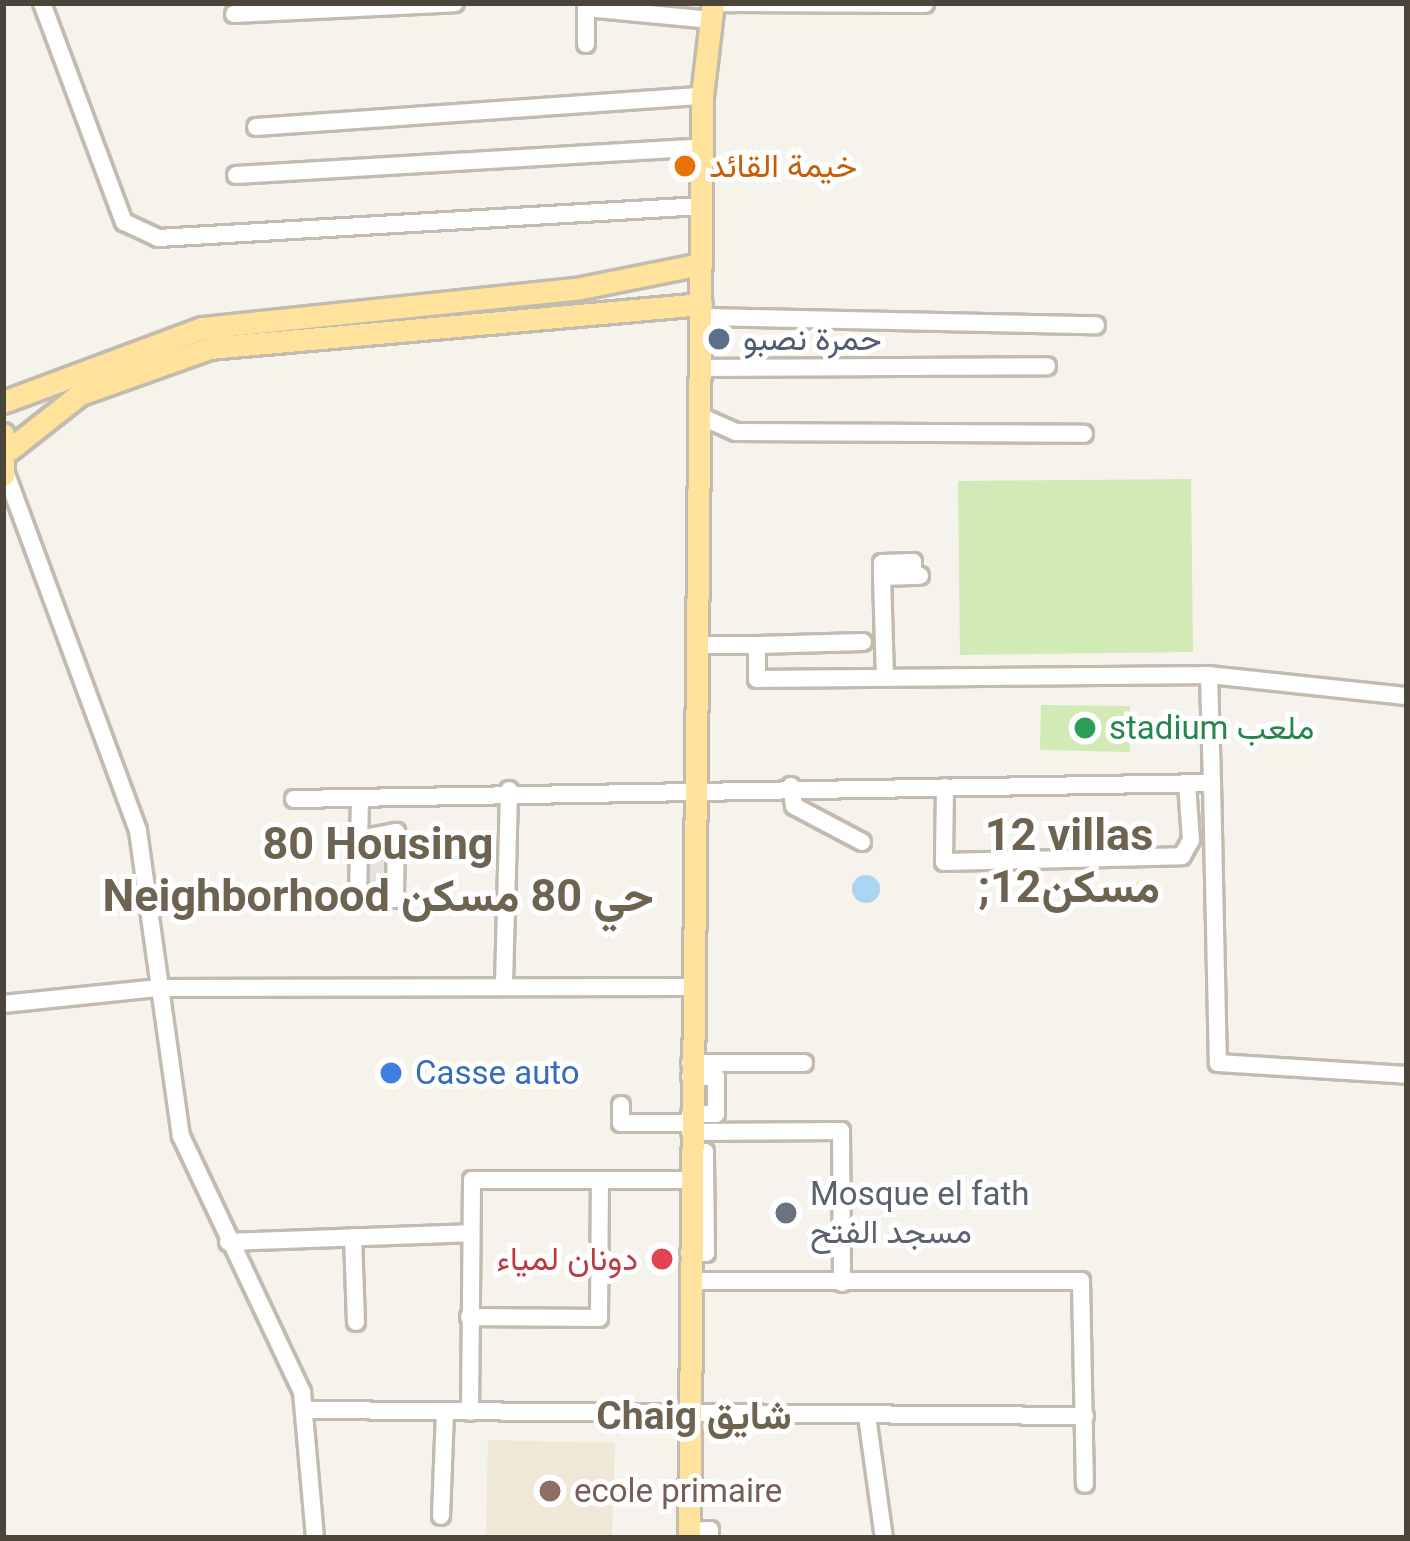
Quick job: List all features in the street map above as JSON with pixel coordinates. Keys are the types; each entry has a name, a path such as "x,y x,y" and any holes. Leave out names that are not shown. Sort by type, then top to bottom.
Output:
{"main road":[{"path":"696,1536 690,1418 689,987 702,96 712,8"},
{"path":"3,402 202,328 576,289 701,264"},
{"path":"5,458 80,394 209,348 701,311"}],"street":[{"path":"42,3 124,222 158,238 701,206"},
{"path":"234,14 454,3"},
{"path":"586,44 586,8 926,4"},
{"path":"256,127 702,96"},
{"path":"236,175 703,148"},
{"path":"701,311 1096,325"},
{"path":"700,368 1048,366"},
{"path":"700,416 736,432 1084,434"},
{"path":"5,458 28,544 137,831 181,1136 305,1410 315,1538"},
{"path":"3,517 28,544"},
{"path":"885,678 893,655 883,603 893,603 888,577 916,576"},
{"path":"696,645 863,642"},
{"path":"757,645 757,679 1209,675 1407,696"},
{"path":"1209,675 1218,1064 1407,1075"},
{"path":"294,799 509,790 1212,783"},
{"path":"945,787 944,862 1182,856 1191,840 1187,784"},
{"path":"791,787 794,806 862,842"},
{"path":"504,984 509,790"},
{"path":"359,838 360,799"},
{"path":"3,1004 159,988 689,987"},
{"path":"690,1070 804,1063"},
{"path":"620,1105 621,1123 690,1130 842,1131 842,1283"},
{"path":"689,1253 706,1252 704,1152 690,1130"},
{"path":"470,1412 472,1180 691,1180"},
{"path":"469,1317 599,1318 601,1180"},
{"path":"228,1242 468,1233"},
{"path":"352,1237 356,1322"},
{"path":"689,1281 1081,1281 1085,1484"},
{"path":"305,1410 690,1418 1085,1416"},
{"path":"441,1516 445,1412"},
{"path":"866,1416 884,1538"}],"shaded area":[{"path":"378,825 403,825 402,906 351,906 352,831 377,832"},
{"name":"ecole primaire","path":"488,1440 615,1443 612,1538 486,1538"}],"green space":[{"path":"1191,479 1193,652 960,655 958,481"},
{"name":"stadium ملعب","path":"1041,705 1130,706 1130,752 1040,750"}],"water":[{"path":"866,875 876,879 880,889 876,899 866,903 856,899 852,889 856,879"}],"place":[{"name":"خيمة القائد","path":"685,166"},
{"name":"حمرة نصبو","path":"719,339"},
{"name":"stadium ملعب","path":"1085,728"},
{"name":"Casse auto","path":"391,1073"},
{"name":"Mosque el fath مسجد الفتح","path":"786,1213"},
{"name":"دونان لمياء","path":"662,1259"},
{"name":"ecole primaire","path":"550,1491"}],"district":[{"name":"12 villas ;12مسكن","path":"1069,861"},
{"name":"80 Housing Neighborhood حي 80 مسكن","path":"378,870"},
{"name":"Chaig شايق","path":"694,1416"}]}
